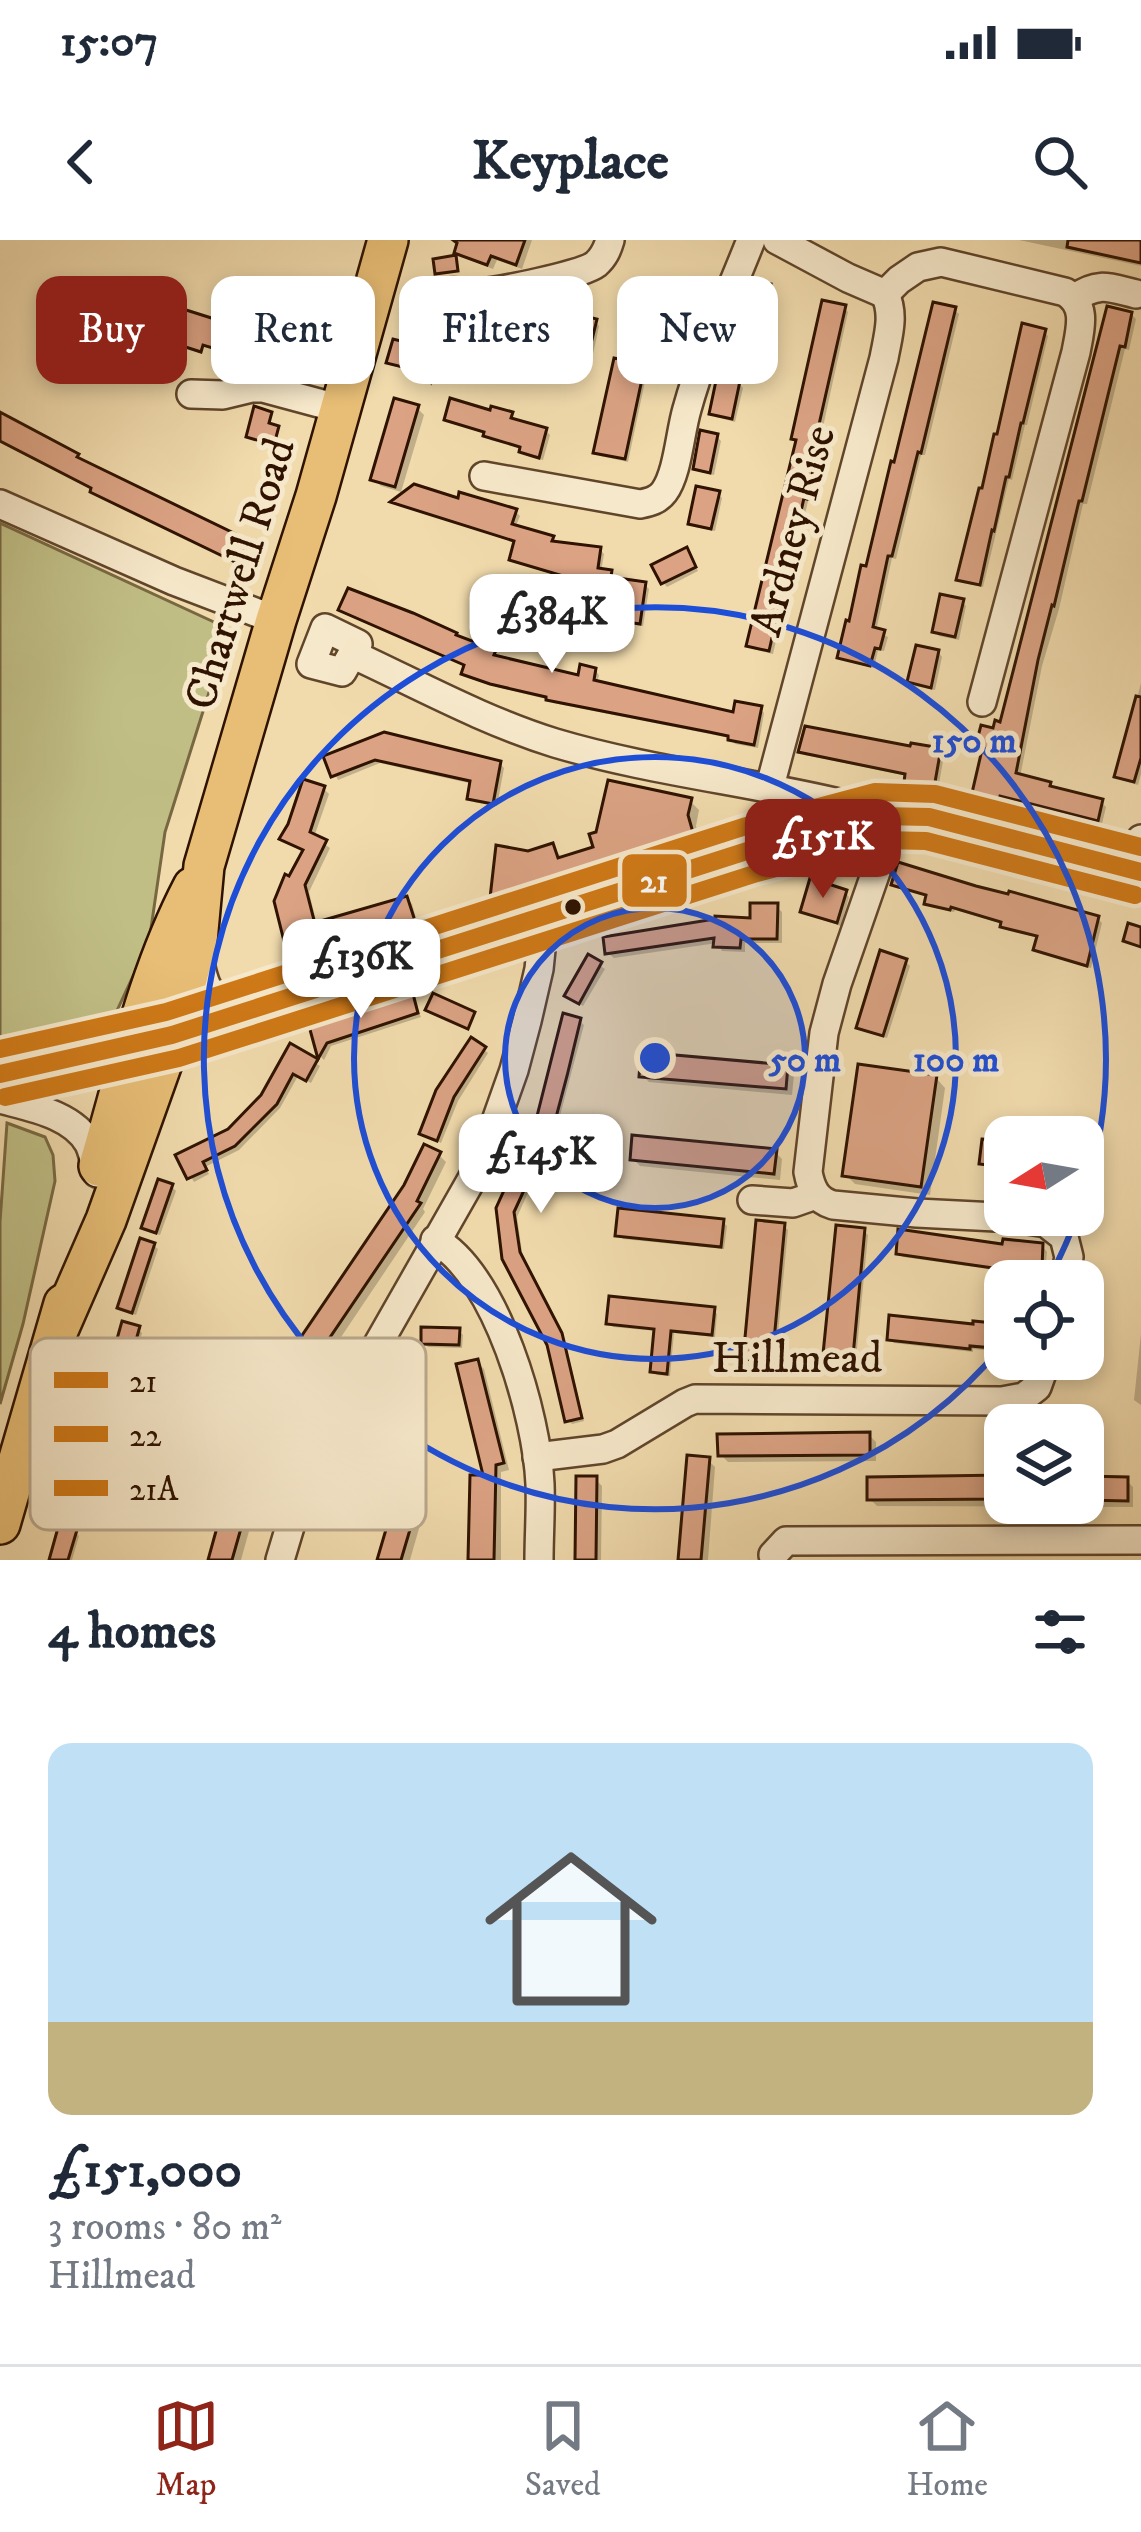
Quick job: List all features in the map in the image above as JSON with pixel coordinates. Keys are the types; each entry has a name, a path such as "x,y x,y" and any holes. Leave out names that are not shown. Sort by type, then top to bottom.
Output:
{"highway":[{"name":"Chartwell Road","path":"58,1330 106,1220 172,1035 197,941 204,866 388,240"},
{"name":"Chartwell Road","path":"58,1330 143,1004 172,927 204,866"},
{"path":"56,1338 58,1330"},
{"path":"0,1524 30,1424"}],"street":[{"path":"562,276 594,266 607,252 610,240"},
{"path":"484,476 640,504 662,496 686,410 751,240"},
{"path":"777,240 886,294 919,268 941,262 1075,298 1081,318 1076,352 980,659 982,702"},
{"path":"1075,298 1099,286 1136,294"},
{"name":"Ardney Rise","path":"769,790 884,358 891,323 886,294"},
{"path":"190,394 223,395 263,388 341,409"},
{"path":"0,504 276,620"},
{"path":"352,654 514,729 657,769 843,804 867,819 883,844 824,1033 810,1184 823,1202 833,1205 1046,1223 1064,1237 1068,1260"},
{"path":"0,1074 237,1016 750,850 867,819 929,817 1137,871 1141,839"},
{"path":"382,1338 481,1162 514,1070 539,969 542,940 537,919"},
{"path":"197,941 208,990 237,1016"},
{"path":"0,1099 43,1111 79,1129 90,1146 97,1173"},
{"path":"752,1199 793,1203 816,1195"},
{"path":"435,1240 463,1262 513,1356 537,1456 539,1560"},
{"name":"Hillmead","path":"537,1456 617,1444 694,1399 1002,1401 1024,1397 1040,1380"},
{"path":"280,1560 289,1530"},
{"path":"777,1540 882,1550 1141,1540"}],"shaded area":[{"path":"0,523 229,629 165,832 149,942 107,1032 0,1057"},
{"path":"7,1123 45,1137 53,1155 55,1181 0,1404 0,1222"}],"building":[{"path":"453,240 525,240 516,265 491,256 487,265 454,253 457,243"},
{"path":"1068,240 1141,240 1141,263 1067,247"},
{"path":"456,255 458,271 435,274 433,259"},
{"path":"822,300 846,305 811,460 815,461 807,499 769,651 746,646 796,440 791,439"},
{"path":"933,302 956,307 921,453 892,556 888,556 873,627 885,630 870,666 837,658 861,565 866,566"},
{"path":"1107,306 1132,312 1038,660 1016,773 1103,799 1098,821 972,793 981,754 974,752 981,725 993,728 995,720 1000,722"},
{"path":"187,310 211,318 211,347 203,345 201,352 187,347"},
{"path":"1022,323 1046,329 980,585 956,580"},
{"path":"393,339 399,340 399,366 386,363"},
{"path":"614,358 617,384 641,384 625,459 593,453"},
{"path":"715,384 739,384 732,419 709,414"},
{"path":"394,398 419,405 395,487 370,480"},
{"path":"450,398 513,412 511,418 547,428 539,458 483,436 484,432 444,420"},
{"path":"254,406 272,412 269,423 279,426 274,445 246,437"},
{"path":"0,412 79,454 77,457 248,540 237,563 90,492 91,488 0,441"},
{"path":"700,430 718,434 710,473 693,469"},
{"path":"414,484 517,509 512,524 554,536 552,541 601,547 598,568 612,570 611,577 646,582 640,624 607,619 611,594 591,592 592,586 509,560 514,541 390,502"},
{"path":"696,486 720,491 711,529 688,524"},
{"path":"687,547 696,567 661,584 651,565"},
{"path":"348,588 496,650 494,655 578,675 580,664 596,668 594,680 733,712 735,701 762,706 754,745 546,700 461,674 464,665 338,610"},
{"path":"940,594 964,599 955,637 932,632"},
{"path":"916,645 939,650 931,688 907,682"},
{"path":"1136,696 1141,697 1141,758 1134,782 1114,777"},
{"path":"805,726 941,748 934,788 904,782 905,774 798,752"},
{"path":"384,732 501,761 493,804 467,799 470,781 375,760 331,777 323,756"},
{"path":"303,779 325,786 310,832 327,840 305,885 314,920 407,896 416,924 406,927 407,931 290,965 274,901 285,874 289,876 303,850 279,839"},
{"path":"608,780 692,798 688,815 694,836 490,898 496,845 528,851 553,843 558,858 593,847 589,834 596,832"},
{"path":"898,862 1099,916 1087,966 1033,950 1037,936 1000,927 1001,922 924,904 926,895 891,885"},
{"path":"810,878 847,890 837,923 800,912"},
{"path":"750,903 778,903 777,939 741,939 740,948 713,947 714,938 605,954 603,937 715,916 750,918"},
{"path":"1128,923 1141,927 1141,947 1123,941"},
{"path":"880,950 907,959 883,1036 856,1028"},
{"path":"588,954 602,962 579,1004 564,996"},
{"path":"433,993 475,1012 468,1029 425,1010"},
{"path":"413,994 418,1013 327,1043 318,1059 309,1026"},
{"path":"563,1013 581,1018 567,1076 554,1125 514,1212 520,1252 562,1333 582,1418 565,1422 547,1345 502,1259 496,1208 536,1120"},
{"path":"471,1037 486,1047 454,1097 437,1141 419,1134 436,1090"},
{"path":"290,1043 318,1059 306,1081 293,1074 277,1104 235,1146 203,1162 207,1170 187,1179 175,1155 228,1129 261,1095"},
{"path":"641,1052 788,1065 786,1089 639,1077"},
{"path":"858,1064 937,1075 921,1187 842,1176"},
{"path":"632,1135 777,1149 774,1174 630,1160"},
{"path":"424,1144 441,1152 417,1201 421,1203 330,1338 300,1338 404,1185"},
{"path":"158,1179 173,1184 156,1233 141,1228"},
{"path":"618,1208 724,1219 721,1247 615,1236"},
{"path":"756,1220 785,1223 772,1362 743,1359"},
{"path":"836,1225 865,1228 852,1367 822,1364"},
{"path":"898,1229 1002,1244 1003,1239 1043,1243 1042,1260 984,1260 984,1267 896,1254"},
{"path":"140,1238 155,1243 132,1313 117,1308"},
{"path":"609,1296 715,1307 712,1335 671,1331 667,1374 650,1372 654,1329 606,1324"},
{"path":"889,1315 984,1322 984,1347 887,1340"},
{"path":"122,1321 140,1326 137,1338 117,1338"},
{"path":"421,1327 460,1328 459,1345 426,1344 426,1338 421,1338"},
{"path":"478,1359 504,1463 496,1465 494,1560 468,1560 470,1475 483,1475 456,1364"},
{"path":"870,1432 870,1455 718,1456 717,1434"},
{"path":"687,1455 710,1457 701,1560 678,1560"},
{"path":"984,1475 984,1499 867,1500 867,1477"},
{"path":"576,1476 597,1476 596,1560 575,1560"},
{"path":"1104,1476 1128,1477 1128,1501 1104,1500"},
{"path":"57,1530 77,1530 68,1560 49,1560"},
{"path":"216,1530 241,1530 232,1560 208,1560"},
{"path":"386,1530 410,1530 401,1560 377,1560"}],"transit line":[{"name":"21A","path":"0,1049 166,1012 743,827 875,792 935,794 1141,847"},
{"name":"21","path":"0,1074 172,1035 750,850 879,816 929,817 1141,872"},
{"name":"22","path":"5,1097 179,1058 757,873 882,840 926,841 1135,895"}]}
